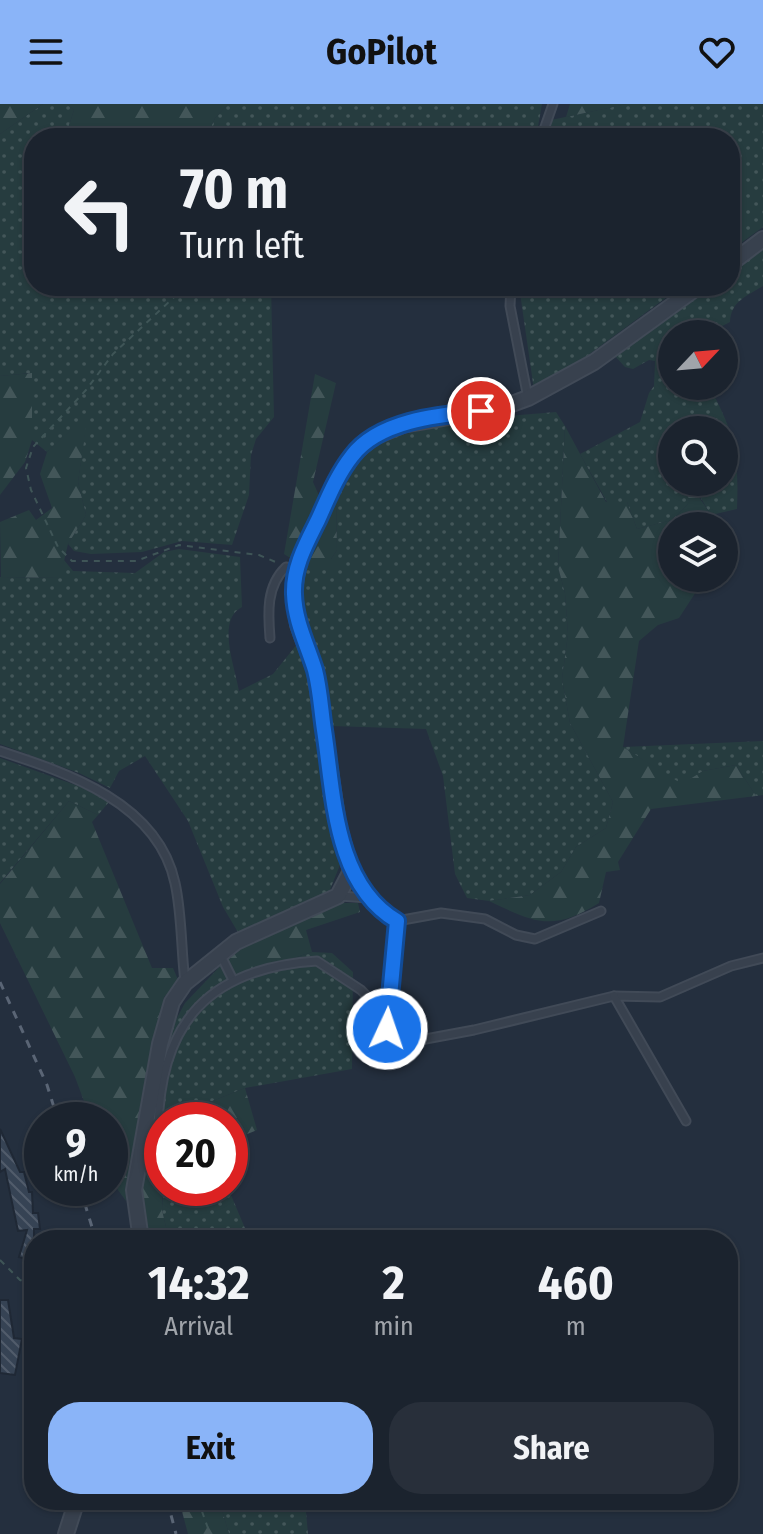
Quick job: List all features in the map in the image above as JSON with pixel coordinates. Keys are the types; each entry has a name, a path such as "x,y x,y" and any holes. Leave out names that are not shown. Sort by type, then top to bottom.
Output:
{"street":[{"path":"740,256 763,239"},
{"path":"140,1230 134,1190 160,1044 172,1002 185,983 236,942 338,896 351,871 338,824 315,671 298,625 292,568 336,480 354,453 374,437 403,425 501,408 528,398 594,362 685,296"},
{"path":"66,1534 74,1510"}],"lane":[{"path":"545,128 553,104"},
{"path":"510,296 528,398"},
{"path":"270,638 267,606 279,573 292,568"},
{"path":"0,751 95,788 124,808 161,846 176,884 185,983"},
{"path":"351,871 368,898 397,921 441,913 485,919 516,935 535,939 601,911"},
{"path":"338,896 368,898"},
{"path":"397,921 387,1017 392,1041 404,1043 474,1030 614,996 660,997 731,966 763,958"},
{"path":"221,956 233,980"},
{"path":"161,1102 178,1033 202,999 233,980 317,961 361,990 387,1017"},
{"path":"614,996 686,1121"}],"path":[{"path":"175,296 113,354 86,390 33,447 26,468 31,490 58,547 72,561 136,561 179,545 259,555 292,568"},
{"path":"0,1260 24,1282"},
{"path":"202,1510 210,1534"}],"green space":[{"path":"0,104 43,104 0,134"},
{"path":"43,104 67,104 74,110 68,128 24,128 24,296 271,296 274,417 256,439 251,455 249,495 232,545 182,541 142,552 91,554 74,551 68,544 86,515 78,482 87,416 47,452 32,440 31,373 0,376 0,134"},
{"path":"67,104 228,104 210,128 68,128 74,110"},
{"path":"228,104 542,104 538,128 210,128"},
{"path":"570,104 627,104 566,117"},
{"path":"627,104 763,104 763,227 740,244 740,128 549,128 551,120"},
{"path":"763,246 763,286 737,304 730,320 660,320 694,296 740,296 740,263"},
{"path":"520,296 668,296 584,358 534,390"},
{"path":"658,322 658,400 716,400 724,416 658,416 658,496 688,496 688,504 680,512 658,512 658,524 637,529 627,502 607,502 580,454 640,422 654,386 655,361 649,360 633,369 625,367 613,354"},
{"path":"32,373 32,440 25,462 0,495 0,376"},
{"path":"315,374 336,383 313,482 321,500 295,561 284,554"},
{"path":"556,412 565,426 558,567 565,593 568,634 562,679 570,723 613,802 606,828 576,847 561,872 530,895 489,901 467,898 455,874 443,776 426,729 331,726 316,651 303,621 302,567 331,559 337,550 336,495 350,469 382,439 482,418"},
{"path":"88,414 78,482 86,515 68,544 60,578 1,577 0,522 29,510 36,520 52,508 40,474 47,452"},
{"path":"565,426 606,502 627,502 637,529 658,524 658,592 696,592 679,618 658,625 639,641 623,747 682,784 703,771 736,765 756,796 651,809 618,862 620,870 606,872 599,903 569,918 544,921 519,915 489,901 530,895 561,872 576,847 606,828 613,802 570,723 562,679 568,634 565,593 558,567"},
{"path":"336,495 337,550 331,559 338,567 302,567"},
{"path":"688,496 698,496 709,512 680,512 688,504"},
{"path":"699,496 737,496 737,509 709,512"},
{"path":"179,549 240,557 242,607 234,613 229,633 239,691 273,674 298,643 307,661 327,786 344,855 327,897 279,913 239,934 223,907 188,821 145,756 119,771 110,788 79,773 0,744 0,577 59,578 64,560 73,571 135,573 164,552"},
{"path":"763,741 763,795 756,796 736,765 703,771 682,785 623,747"},
{"path":"0,758 81,787 109,802 98,815 69,801 0,883"},
{"path":"69,801 98,815 92,822 152,968 173,968 179,982 164,997 128,1190 128,1102 84,1102 0,923 0,884"},
{"path":"341,903 358,903 360,912 306,930 312,952 238,976 227,959 243,943"},
{"path":"312,952 332,953 353,972 352,1069 245,1088 210,1102 155,1102 172,1027 185,1003 227,959 239,976"},
{"path":"245,1088 257,1130 248,1134 248,1102 210,1102"},
{"path":"144,1162 144,1206 162,1206 167,1230 146,1230 139,1185"},
{"path":"162,1206 236,1206 246,1230 167,1230"},
{"path":"182,1510 222,1510 229,1534 188,1534"},
{"path":"222,1510 306,1510 308,1534 229,1534"}],"building":[{"path":"0,1129 20,1172 24,1172 24,1206 33,1206 33,1213 38,1213 40,1229 18,1231 5,1169 0,1172"},
{"path":"24,1240 24,1258 19,1257"},
{"path":"0,1300 8,1300 14,1338 22,1339 15,1375 0,1373"}],"railway":[{"path":"0,982 52,1102"},
{"path":"86,1206 93,1230"},
{"path":"170,1510 176,1534"}],"route":[{"path":"387,1029 397,921 381,912 368,898 351,871 338,824 315,671 298,625 294,592 298,562 336,480 354,453 374,437 403,425 481,411"}]}
